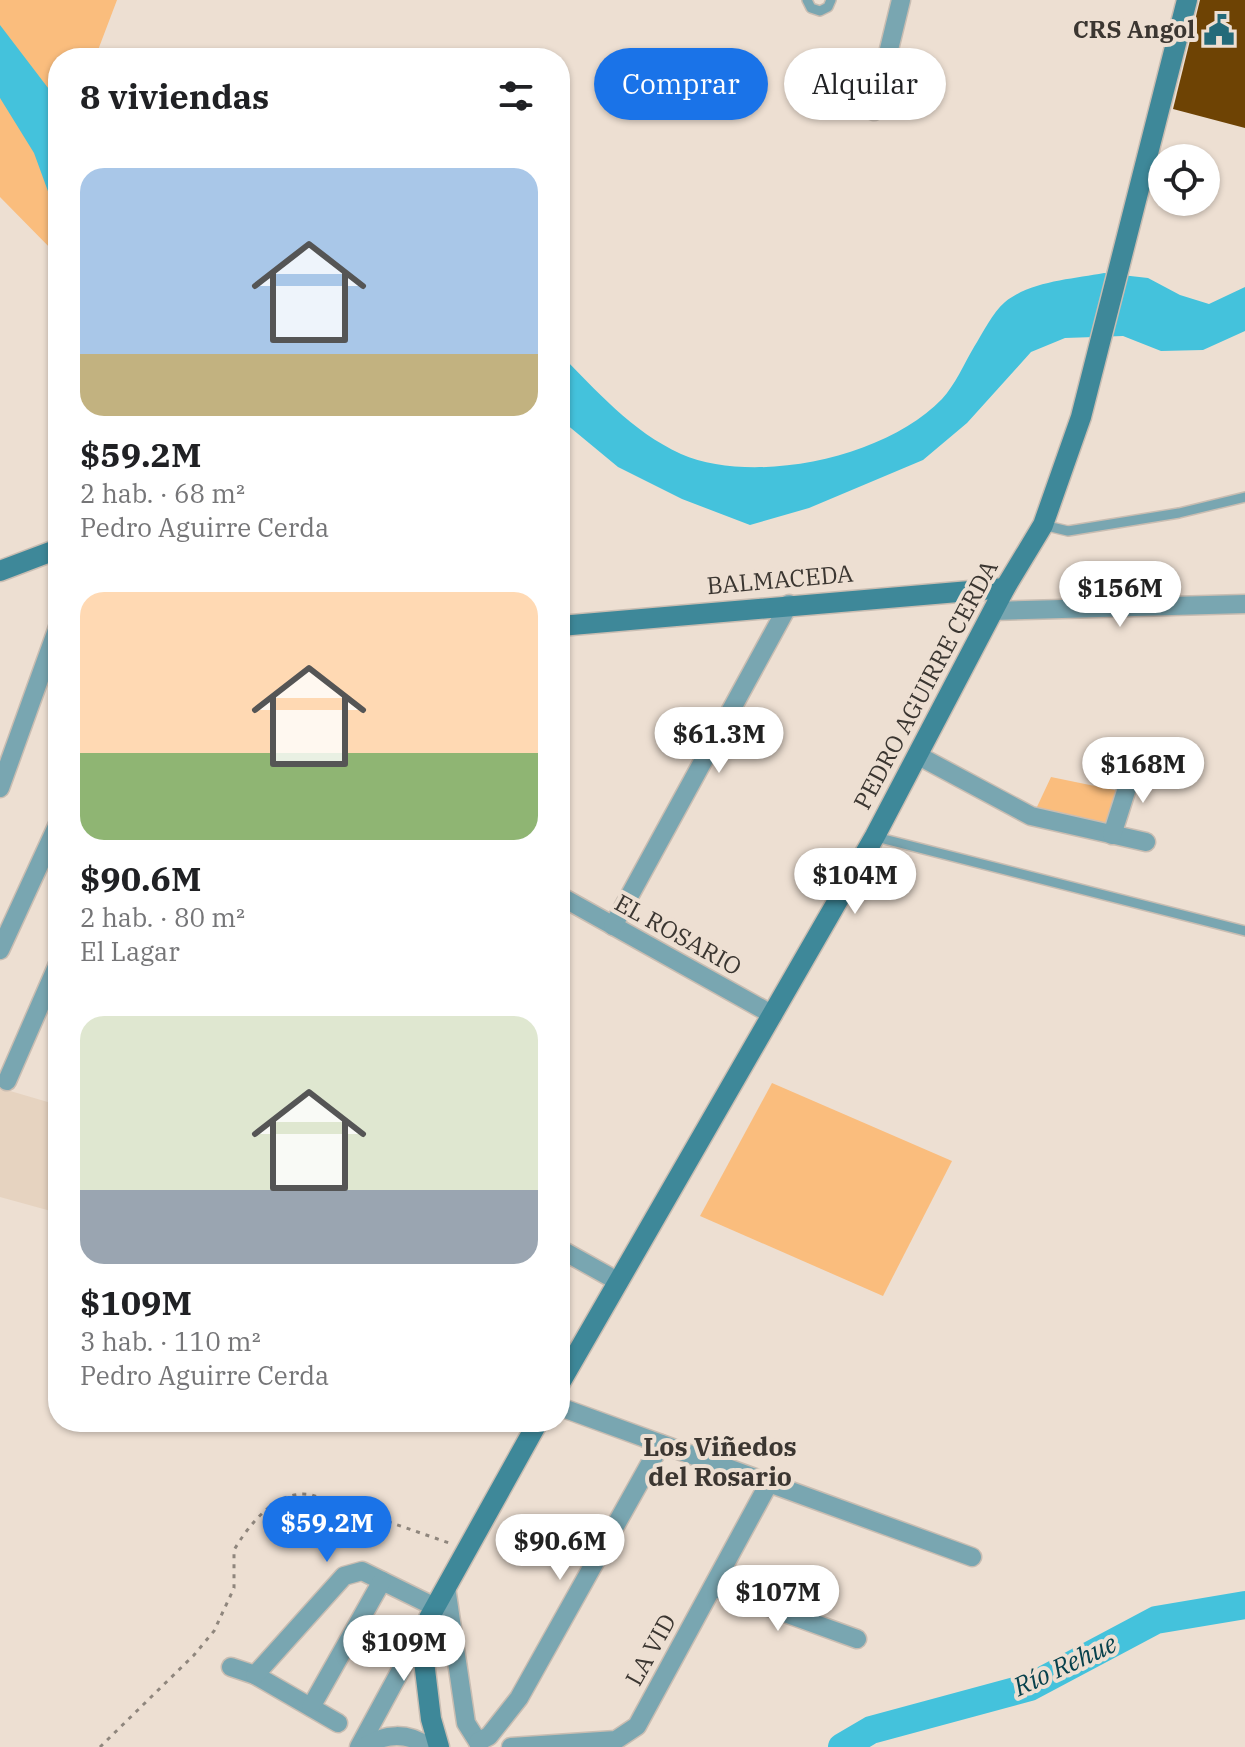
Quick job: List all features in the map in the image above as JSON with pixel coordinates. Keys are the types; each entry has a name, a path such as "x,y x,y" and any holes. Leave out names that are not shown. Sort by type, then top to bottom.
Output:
{"main road":[{"name":"PEDRO AGUIRRE CERDA","path":"570,1366 875,836 1005,588 1043,525 1081,417 1187,0"},
{"path":"0,571 48,553"},
{"name":"BALMACEDA","path":"570,625 1005,588"},
{"path":"439,1747 431,1719 424,1661 432,1612 532,1432"}],"street":[{"path":"889,48 901,0"},
{"path":"613,926 789,604"},
{"path":"993,611 1245,604"},
{"path":"0,788 48,655"},
{"path":"917,755 1031,816 1146,842"},
{"path":"1112,835 1135,763"},
{"path":"0,950 48,846"},
{"name":"EL ROSARIO","path":"570,902 773,1015"},
{"path":"7,1081 48,989"},
{"path":"570,1255 619,1282"},
{"path":"570,1411 972,1557"},
{"path":"478,1742 489,1736 519,1698 661,1444"},
{"name":"LA VID","path":"511,1747 616,1740 637,1726 769,1483"},
{"path":"255,1675 344,1576 362,1571 432,1612 361,1747"},
{"path":"311,1707 382,1581"},
{"path":"446,1587 466,1723 478,1742 501,1747"},
{"path":"713,1587 857,1639"},
{"path":"231,1667 255,1675 338,1723"},
{"path":"361,1747 382,1737 402,1736 428,1747"}],"lane":[{"path":"807,0 811,8 820,11 828,7 831,0"},
{"path":"1043,525 1068,531 1179,513 1245,497"},
{"path":"875,836 1245,931"}],"path":[{"path":"100,1747 194,1655 214,1631 232,1596 234,1550 282,1498 297,1493 312,1495 427,1533 467,1551"}],"shaded area":[{"path":"0,0 117,0 99,48 48,48 48,246 0,197"},
{"path":"1051,777 1119,791 1108,827 1036,809"},
{"path":"772,1083 952,1161 883,1296 700,1216"},
{"path":"0,1088 48,1102 48,1210 0,1197"}],"water":[{"path":"0,25 48,88 48,191 34,153 0,98"},
{"path":"1104,273 1148,278 1180,295 1209,304 1245,287 1245,331 1203,350 1161,351 1123,336 1065,338 1031,352 967,423 923,460 809,508 750,525 682,499 618,467 570,427 570,364 630,422 681,454 711,463 745,467 782,466 855,450 888,437 918,419 942,399 1000,307 1027,289"}],"building":[{"path":"1200,0 1245,0 1245,128 1173,109"}],"waterway":[{"name":"Río Rehue","path":"842,1747 871,1730 1030,1687 1156,1620 1245,1605"}],"place":[{"name":"CRS Angol","path":"1219,30"}],"district":[{"name":"Los Viñedos del Rosario","path":"720,1462"}]}
